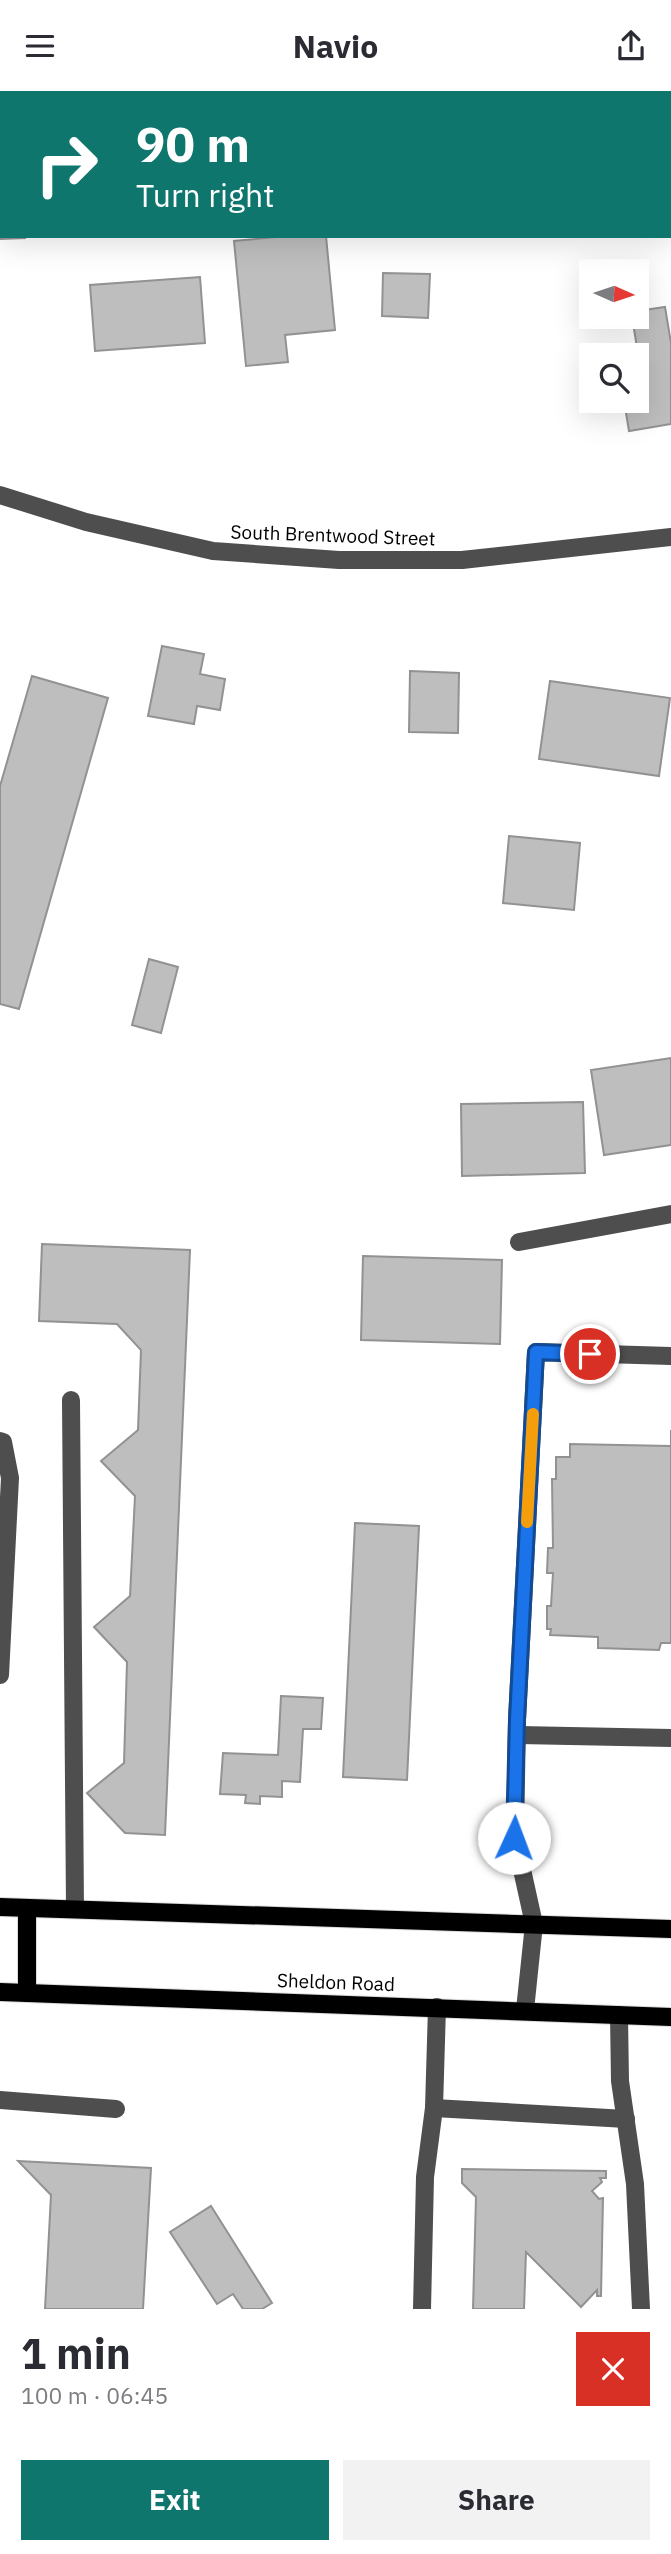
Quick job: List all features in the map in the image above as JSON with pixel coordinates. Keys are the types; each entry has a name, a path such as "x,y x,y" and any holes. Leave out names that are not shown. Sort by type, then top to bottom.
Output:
{"main road":[{"path":"0,1907 671,1929"},
{"path":"27,1908 27,1993"},
{"name":"Sheldon Road","path":"0,1992 671,2017"}],"street":[{"name":"South Brentwood Street","path":"0,495 86,522 213,551 339,560 463,561 671,537"},
{"path":"519,1243 671,1215"},
{"path":"525,2010 534,1924 514,1838 519,1735 517,1720 536,1352 671,1356"},
{"path":"71,1400 75,1909"},
{"path":"0,1441 3,1441 9,1478 0,1675"},
{"path":"519,1735 671,1738"},
{"path":"422,2309 425,2177 434,2108 437,2007"},
{"path":"619,2015 620,2081 640,2237 641,2309"},
{"path":"0,2100 116,2109"},
{"path":"434,2108 626,2119"}],"building":[{"path":"326,238 335,330 285,335 288,362 246,366 234,241"},
{"path":"383,273 430,274 428,318 382,316"},
{"path":"200,277 205,343 95,351 90,285"},
{"path":"665,307 671,343 671,424 629,431 626,413 649,413 649,343 636,343 634,329 649,329 649,309"},
{"path":"162,646 204,654 200,674 225,679 220,710 197,706 194,724 148,716"},
{"path":"410,671 459,673 458,733 409,732"},
{"path":"32,676 108,698 19,1009 0,1004 0,786"},
{"path":"550,681 670,698 659,776 539,759"},
{"path":"509,836 580,843 574,910 503,903"},
{"path":"149,959 178,967 161,1033 132,1025"},
{"path":"671,1058 671,1145 604,1155 591,1070"},
{"path":"583,1102 585,1173 462,1176 461,1104"},
{"path":"42,1244 190,1250 165,1835 125,1833 87,1793 124,1763 127,1662 94,1627 130,1596 135,1496 101,1461 138,1430 141,1350 117,1324 39,1321"},
{"path":"363,1256 502,1260 500,1344 361,1340"},
{"path":"570,1444 671,1446 671,1643 661,1643 659,1650 598,1648 598,1637 550,1635 551,1629 547,1629 547,1606 551,1606 553,1573 547,1573 548,1548 553,1548 552,1479 556,1479 556,1457 570,1457"},
{"path":"355,1523 419,1526 407,1780 343,1777"},
{"path":"281,1696 323,1698 321,1729 303,1729 300,1782 282,1781 282,1797 260,1796 260,1804 245,1803 246,1795 220,1794 223,1753 278,1755"},
{"path":"18,2161 151,2168 143,2309 45,2309 51,2195"},
{"path":"462,2169 606,2171 606,2178 600,2178 602,2182 592,2191 599,2199 603,2198 601,2296 597,2296 597,2290 581,2307 526,2252 524,2309 473,2309 476,2197 462,2183"},
{"path":"211,2206 272,2303 262,2309 243,2309 233,2294 217,2304 170,2232"}],"slow traffic":[{"path":"527,1522 533,1414"}],"route":[{"path":"514,1838 519,1735 517,1720 536,1352 590,1354"}]}
